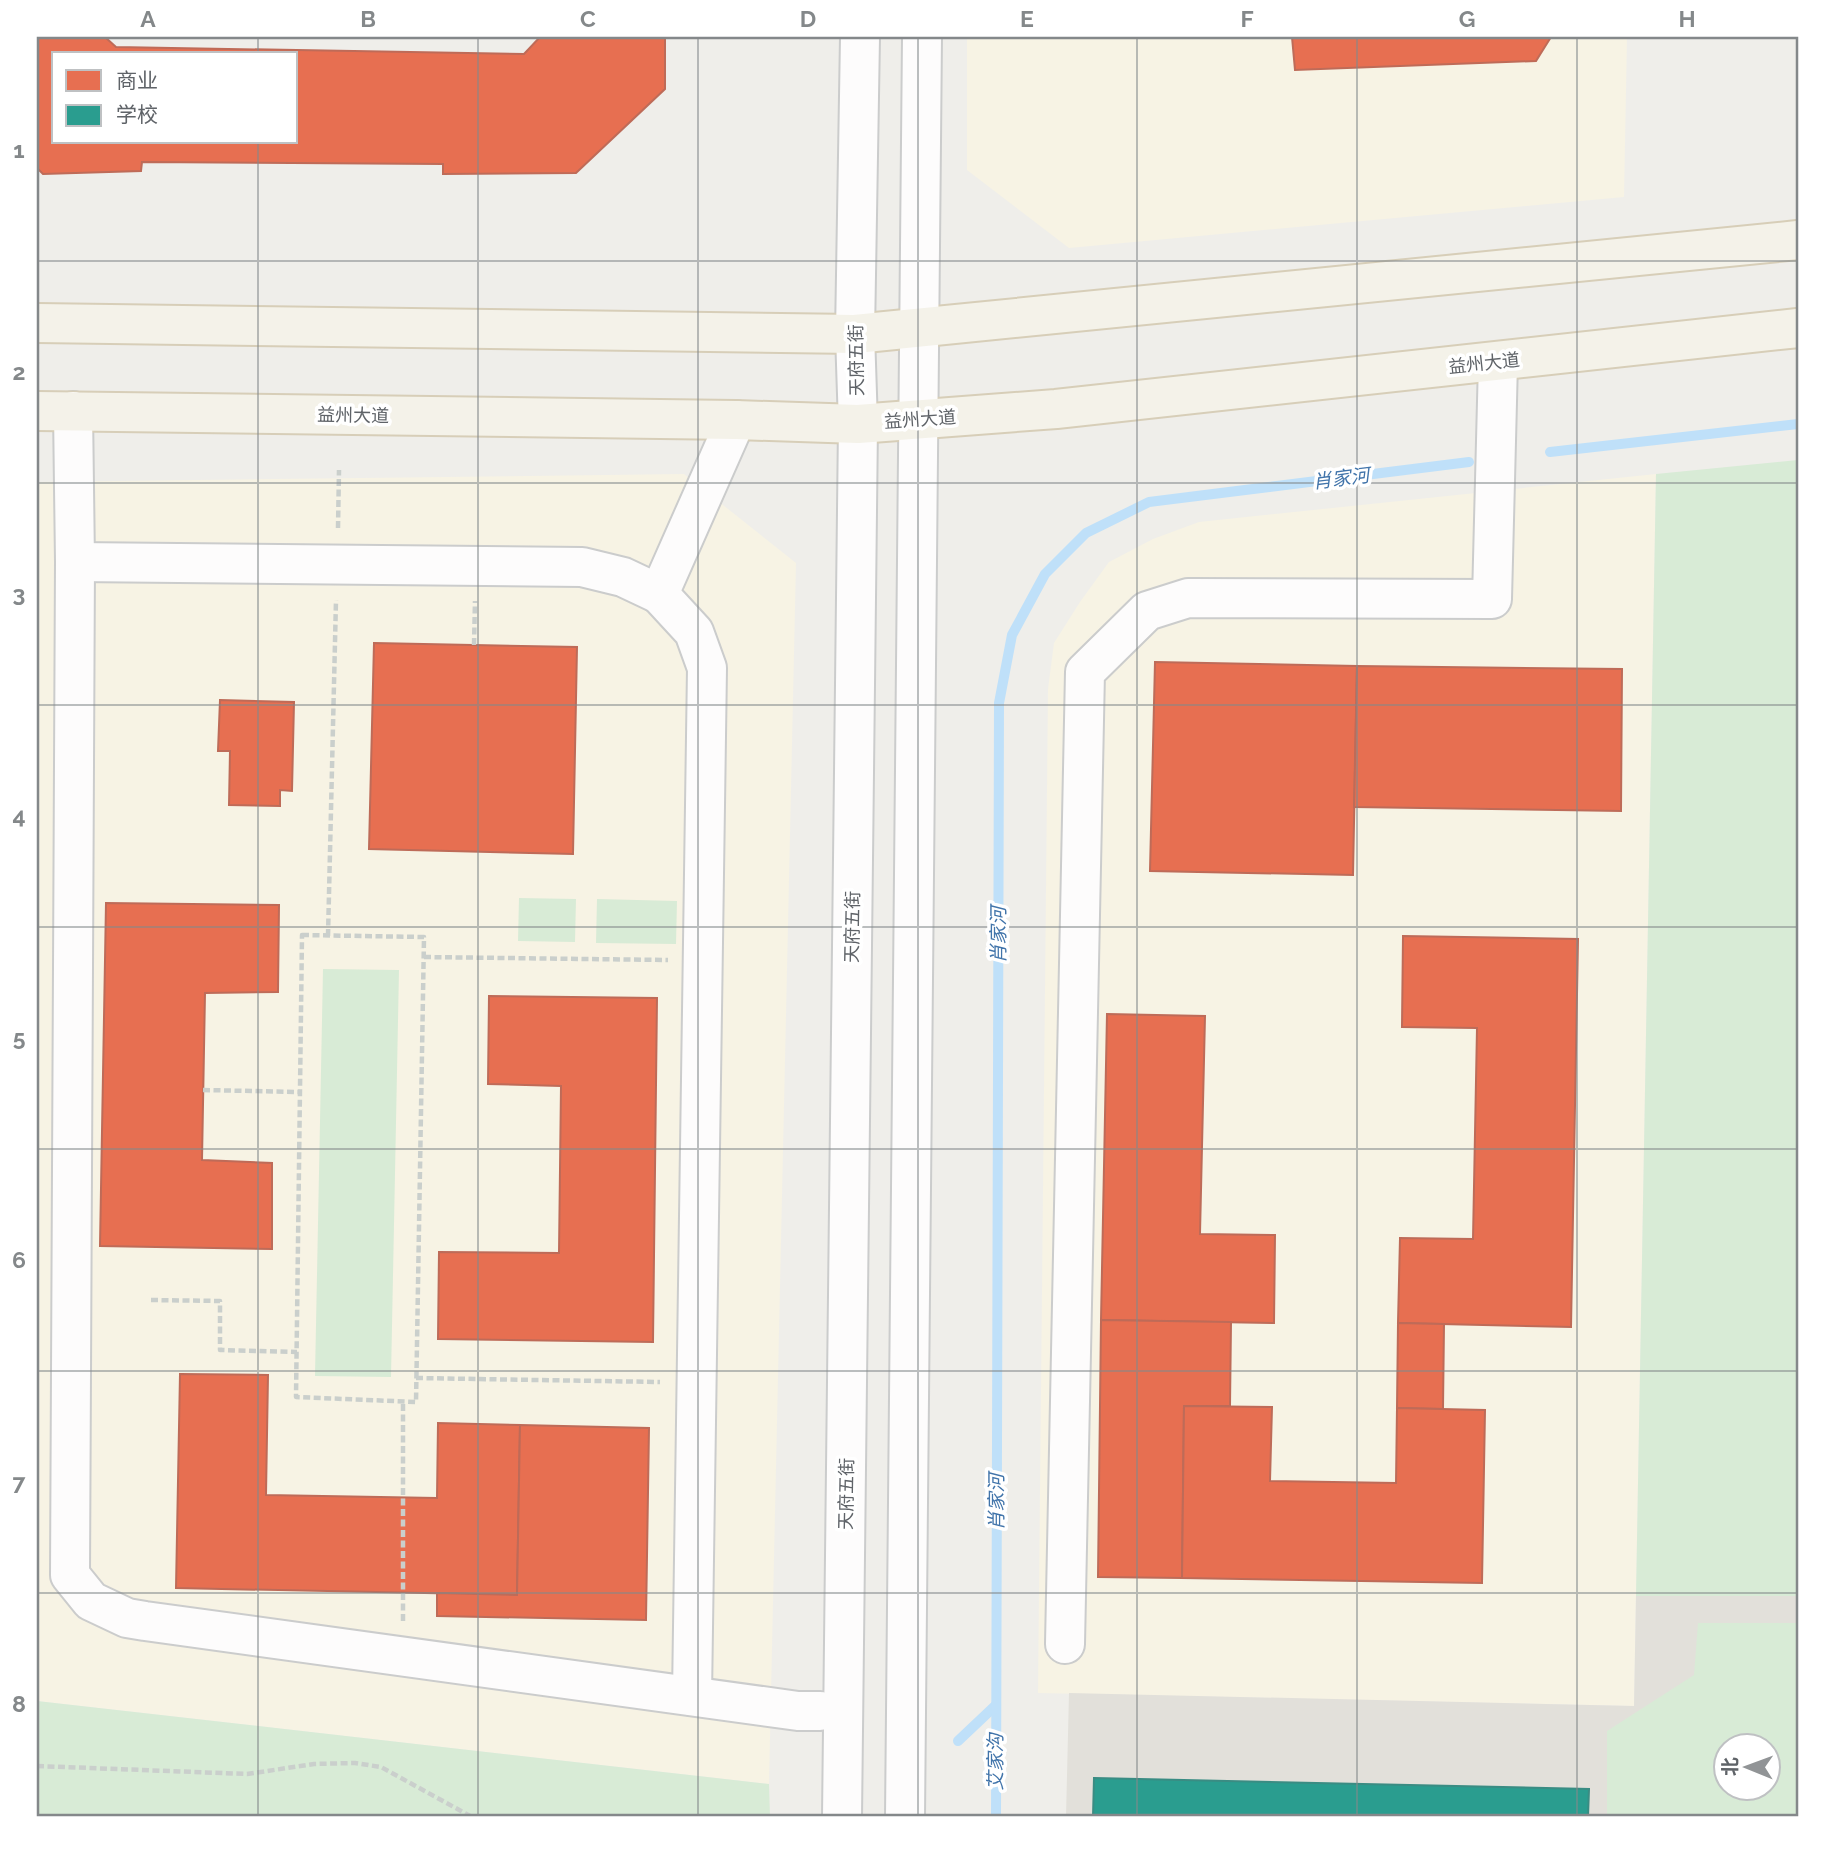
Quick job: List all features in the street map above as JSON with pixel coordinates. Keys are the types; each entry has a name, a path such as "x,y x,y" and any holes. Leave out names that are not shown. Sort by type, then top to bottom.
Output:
{"main road":[{"path":"37,323 855,334 1798,240"},
{"name":"益州大道","path":"55,411 858,424 1056,409 1798,328"}],"street":[{"name":"天府五街","path":"842,1817 860,37"},
{"path":"905,1817 922,37"},
{"path":"1065,1644 1085,672 1147,611 1188,598 1492,599 1498,362"},
{"path":"55,411 75,562 71,1575 91,1601 127,1618 798,1711 820,1711"},
{"path":"659,594 736,420"},
{"path":"75,562 582,567 623,577 659,594 694,632 707,668 692,1696"}],"path":[{"path":"328,936 340,470"},
{"path":"302,935 328,936 424,937 416,1402 296,1397 302,935"},
{"path":"424,957 703,960"},
{"path":"203,1090 300,1092"},
{"path":"151,1300 220,1301 220,1350 297,1352"},
{"path":"416,1378 697,1383"},
{"path":"402,1656 403,1402"},
{"path":"37,1766 247,1774 314,1764 355,1762 381,1767 472,1817"}],"shaded area":[{"path":"967,37 1627,37 1624,197 1069,248 967,170"},
{"path":"684,474 796,563 769,1784 37,1701 37,482"},
{"path":"1656,474 1634,1706 1038,1693 1048,689 1054,643 1109,562 1153,539 1199,522"},
{"path":"1636,1596 1798,1596 1798,1817 1066,1817 1069,1693 1634,1706"}],"green space":[{"path":"1798,460 1798,1596 1636,1596 1656,474"},
{"path":"519,898 576,899 575,942 518,941"},
{"path":"597,899 677,901 676,944 596,943"},
{"path":"323,969 399,970 391,1377 315,1376"},
{"path":"1698,1623 1798,1623 1798,1817 1607,1817 1607,1731 1694,1675"},
{"path":"37,1701 769,1784 770,1817 37,1817"}],"building: 商业":[{"path":"37,37 105,37 116,47 524,54 540,37 665,37 665,89 576,173 443,174 443,164 142,162 141,171 43,174 37,168"},
{"path":"1292,37 1551,37 1536,61 1295,70"},
{"path":"374,643 577,647 573,854 369,849"},
{"path":"1155,662 1357,666 1353,875 1150,871"},
{"path":"1357,666 1622,669 1621,811 1354,807"},
{"path":"220,700 294,702 292,791 280,790 280,806 229,805 230,751 218,751"},
{"path":"106,903 279,905 278,992 205,993 202,1160 272,1163 272,1249 100,1246"},
{"path":"1403,936 1578,939 1571,1327 1398,1323 1400,1238 1473,1239 1477,1028 1402,1027"},
{"path":"489,996 657,998 653,1342 438,1339 439,1252 559,1253 561,1086 488,1084"},
{"path":"1107,1014 1205,1016 1200,1234 1275,1235 1274,1323 1101,1320"},
{"path":"1101,1320 1231,1322 1230,1406 1184,1406 1182,1578 1098,1577"},
{"path":"1398,1323 1444,1324 1443,1409 1397,1408"},
{"path":"180,1374 268,1375 266,1495 437,1498 438,1423 520,1425 517,1595 176,1588"},
{"path":"1184,1406 1272,1407 1270,1481 1396,1483 1397,1408 1485,1410 1482,1583 1182,1578"},
{"path":"520,1425 649,1428 646,1620 437,1616 437,1593 517,1595"}],"building: 学校":[{"path":"1094,1778 1589,1789 1588,1817 1093,1817"}],"waterway":[{"name":"肖家河","path":"1550,452 1798,424"},
{"name":"肖家河","path":"996,1817 999,703 1012,635 1045,574 1086,533 1149,502 1469,462"},
{"name":"肖家河","path":"958,1741 995,1706"}],"water label":[{"name":"艾家沟","path":"995,1762"}]}
